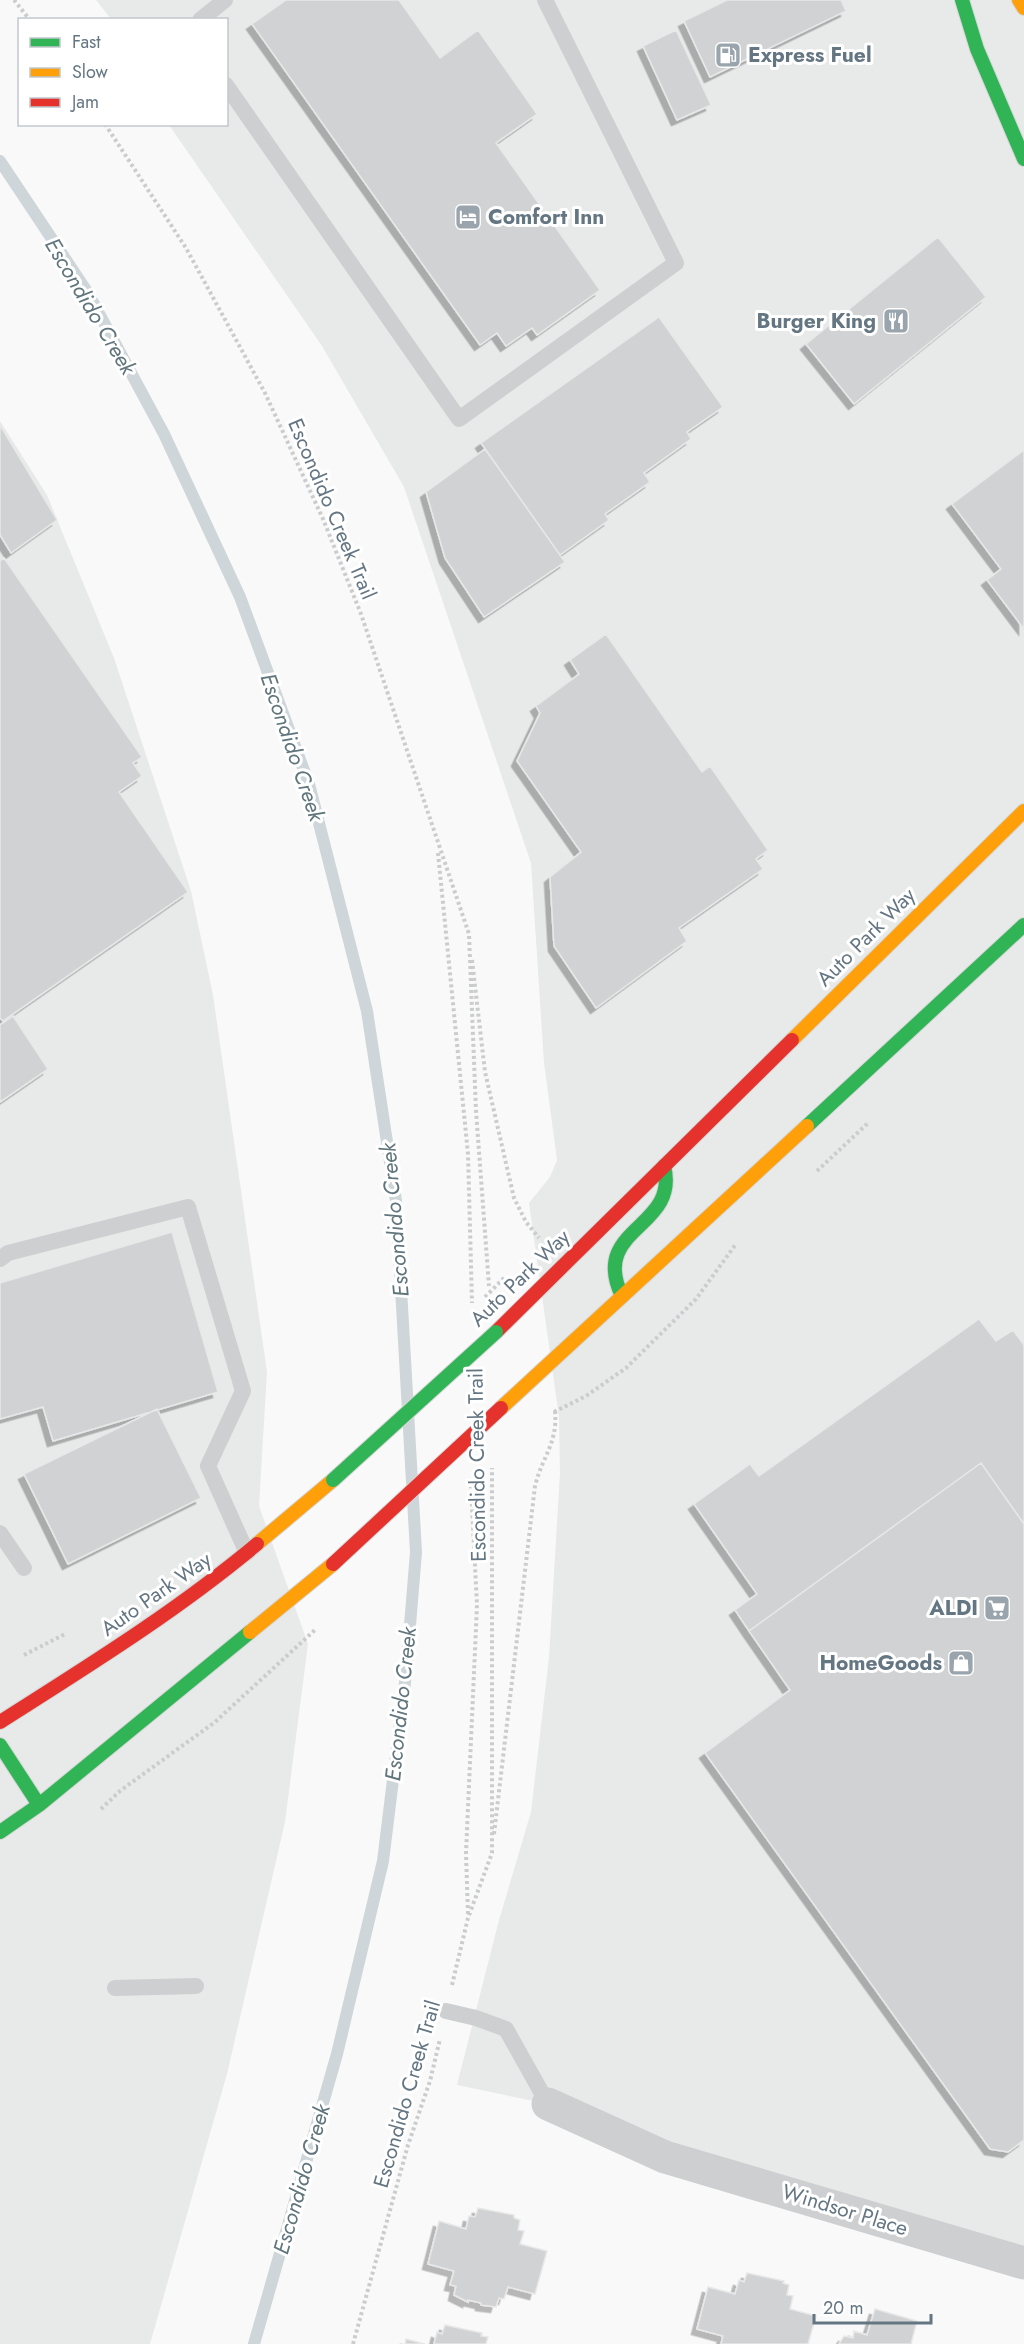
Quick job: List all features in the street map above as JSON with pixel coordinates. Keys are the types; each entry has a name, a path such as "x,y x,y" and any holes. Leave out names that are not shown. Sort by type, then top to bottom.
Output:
{"main road":[{"path":"962,0 977,49 1024,159"},
{"path":"1019,0 1024,8"},
{"name":"Auto Park Way","path":"0,1722 179,1605 247,1553 333,1480 496,1332 1024,811"},
{"path":"0,1832 39,1805 333,1564 1024,925"},
{"path":"622,1296 614,1280 613,1268 619,1250 662,1201 668,1190 669,1176 664,1166"},
{"path":"0,1745 39,1805"}],"street":[{"name":"Windsor Place","path":"548,2103 665,2157 1024,2263"}],"lane":[{"path":"202,18 225,0"},
{"path":"228,88 459,419 676,263 545,0"},
{"path":"0,1259 8,1253 188,1207 243,1391 208,1466 247,1553"},
{"path":"0,1533 24,1568"},
{"path":"115,1988 196,1986"},
{"path":"446,2011 507,2029 548,2103"}],"path":[{"path":"14,0 28,18"},
{"name":"Escondido Creek Trail","path":"106,126 186,248 265,393 323,519 361,614 469,934 485,1072 514,1198 525,1222 561,1267"},
{"name":"Escondido Creek Trail","path":"469,934 476,1111 489,1307"},
{"path":"812,1175 869,1122"},
{"path":"547,1416 586,1396 626,1368 696,1299 741,1237"},
{"path":"472,1310 506,1276"},
{"path":"536,1375 555,1411"},
{"name":"Escondido Creek Trail","path":"353,2344 408,2145 430,2081 468,1918 492,1853 535,1486 539,1470 555,1437 555,1411"},
{"name":"Escondido Creek Trail","path":"492,1457 492,1853"},
{"path":"101,1809 120,1791 215,1722 319,1627"}],"shaded area":[{"path":"96,0 1024,0 1024,2263 548,2104 457,2085 499,1920 531,1812 549,1657 560,1473 559,1417 529,1203 550,1177 557,1160 544,1063 531,863 404,487 322,346 170,126 228,126 228,18 110,18"},
{"path":"0,421 47,495 114,658 191,891 213,995 267,1372 259,1506 308,1644 285,1822 227,2074 150,2344 0,2344"}],"building":[{"name":"Comfort Inn","path":"286,0 399,0 440,58 478,30 537,114 496,143 600,290 537,335 532,328 506,346 497,333 480,345 252,24"},
{"name":"Express Fuel","path":"727,0 841,0 846,11 710,77 684,21"},
{"path":"676,30 711,105 677,120 643,46"},
{"name":"Burger King","path":"938,237 986,297 854,404 806,344"},
{"path":"659,317 723,407 687,432 691,439 644,473 650,482 605,514 609,520 560,555 481,443"},
{"path":"0,425 57,520 11,553 0,535"},
{"path":"485,449 565,562 484,617 445,558 426,492"},
{"path":"1024,450 1024,629 987,580 1001,569 952,504"},
{"path":"4,558 142,757 133,763 142,776 119,792 188,892 3,1021 0,1018 0,561"},
{"path":"606,634 702,772 710,766 768,850 756,859 763,869 679,928 687,941 596,1008 554,946 550,877 581,852 517,761 540,713 536,706 579,674 570,660"},
{"path":"13,1016 48,1069 0,1102 0,1025"},
{"path":"172,1232 218,1392 53,1441 43,1407 0,1419 0,1283"},
{"path":"979,1319 996,1341 1013,1330 1024,1345 1024,1524 981,1463 749,1631 735,1610 757,1594 694,1504 750,1464 759,1476"},
{"path":"157,1409 201,1498 68,1564 24,1474"},
{"path":"981,1463 1024,1524 1024,2140 1008,2152 990,2149 705,1753 790,1690 749,1631"},
{"path":"478,2208 514,2215 514,2218 520,2220 518,2230 524,2231 520,2244 547,2251 535,2294 508,2287 504,2299 499,2298 496,2307 468,2300 468,2302 454,2295 456,2286 450,2285 454,2271 428,2264 439,2221 466,2229 469,2216 475,2217"},
{"path":"747,2273 784,2281 783,2283 789,2285 787,2295 793,2296 790,2309 816,2316 808,2344 721,2344 723,2336 697,2329 708,2287 735,2294 739,2280 744,2282"},
{"path":"875,2309 917,2321 911,2344 839,2344 844,2336 853,2338 854,2331 867,2335"},
{"path":"445,2325 482,2333 481,2336 488,2337 486,2344 434,2344 437,2332 442,2334"},
{"path":"406,2339 425,2344 405,2344"}],"waterway":[{"name":"Escondido Creek","path":"0,161 88,293 164,434 240,597 309,784 367,1011 396,1201 416,1552 406,1674 383,1861 337,2054 254,2344"}],"traffic: fast":[{"path":"962,0 977,49 1024,159"},
{"path":"807,1126 1024,925"},
{"path":"622,1296 615,1273 617,1255 625,1241 660,1203 665,1187 664,1166"},
{"path":"333,1480 496,1332"},
{"path":"0,1832 39,1805 250,1632"},
{"path":"0,1745 39,1805"}],"traffic: slow":[{"path":"1019,0 1024,8"},
{"path":"792,1040 1024,811"},
{"path":"501,1408 807,1126"},
{"path":"257,1544 333,1480"},
{"path":"250,1632 333,1564"}],"traffic: jam":[{"path":"496,1332 792,1040"},
{"path":"333,1564 501,1408"},
{"path":"0,1722 164,1615 257,1544"}],"place":[{"name":"Express Fuel","path":"728,55"},
{"name":"Comfort Inn","path":"468,217"},
{"name":"Burger King","path":"896,321"},
{"name":"ALDI","path":"997,1608"},
{"name":"HomeGoods","path":"961,1663"}]}
